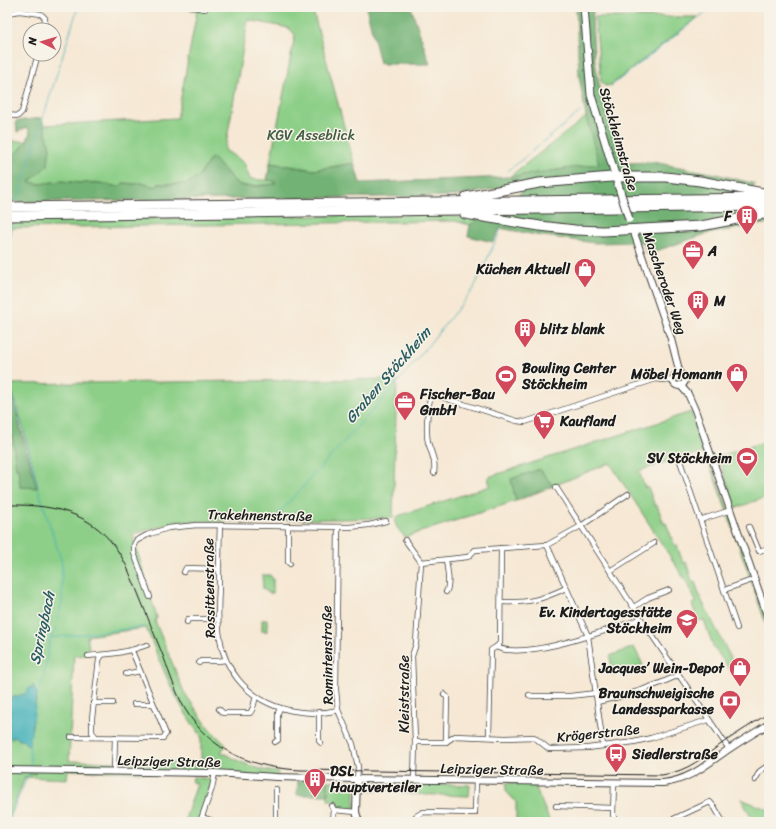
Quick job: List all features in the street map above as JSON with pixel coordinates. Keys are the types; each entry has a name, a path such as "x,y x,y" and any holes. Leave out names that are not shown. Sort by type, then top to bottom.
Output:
{"highway":[{"path":"399,203 464,198 538,183 615,177 678,178 769,194"},
{"path":"7,207 769,198"},
{"path":"7,216 769,206"},
{"path":"436,210 540,226 575,230 603,231 701,226 769,213"}],"main road":[{"name":"Stöckheimstraße","path":"584,7 591,95 618,188 625,205"},
{"name":"Mascheroder Weg","path":"625,205 633,230"}],"street":[{"path":"194,7 205,9"},
{"path":"7,13 20,11 41,14 45,18 45,22"},
{"path":"7,115 18,116 22,112 36,62"},
{"name":"Mascheroder Weg","path":"633,230 671,339 675,376 684,377 682,386"},
{"path":"434,473 435,464 427,440 429,401 431,397 435,395 517,421 526,422 634,385 675,376 675,384 682,386 695,410 769,620"},
{"path":"679,458 737,628"},
{"path":"556,487 641,619 729,749"},
{"path":"405,540 421,562 468,557 475,550 547,545 581,526 628,494"},
{"path":"700,520 731,510"},
{"name":"Trakehnenstraße","path":"150,597 134,553 136,541 147,535 168,528 197,525 338,527 369,525 386,521"},
{"name":"Rossittenstraße","path":"220,525 218,619 220,639 226,660 236,677 256,696 269,704 280,708 294,711 319,712 338,710"},
{"path":"288,526 288,562 290,564"},
{"name":"Romintenstraße","path":"338,527 336,690 338,710 353,744 358,767 357,779"},
{"path":"749,527 759,551 769,548"},
{"path":"610,571 654,543"},
{"path":"547,545 588,636 604,746"},
{"path":"489,737 491,650 500,643 501,548"},
{"path":"446,560 448,583 448,589 446,592"},
{"name":"Kleiststraße","path":"414,779 415,742 412,656 416,644 421,562"},
{"path":"184,572 186,568 219,569"},
{"path":"724,590 755,579"},
{"path":"501,602 524,602 538,600 566,588"},
{"path":"634,607 648,598 668,590"},
{"path":"187,622 188,619 218,619"},
{"path":"496,647 505,650 536,649 588,636 641,619"},
{"path":"88,656 132,651 147,645"},
{"path":"71,737 163,738 166,734 132,651"},
{"path":"96,737 92,732 93,703 99,660 102,655"},
{"path":"199,664 201,661 218,662 226,660"},
{"path":"126,674 140,671"},
{"path":"597,702 638,692 679,675"},
{"path":"529,695 570,696 596,693"},
{"path":"444,694 447,697 446,742"},
{"path":"219,709 223,713 250,713 253,710 256,696"},
{"path":"93,703 113,703"},
{"path":"134,704 153,704"},
{"path":"275,742 278,740 278,713 280,708"},
{"path":"319,712 319,741 321,743"},
{"name":"Krögerstraße","path":"415,742 446,742 455,736 534,738 549,749 604,746 651,738 708,720"},
{"name":"Leipziger Straße","path":"7,770 215,773 277,777 357,779 657,783 673,781 697,772 729,749 769,724"},
{"path":"114,772 115,737"},
{"path":"755,780 760,771 769,765"},
{"path":"215,773 212,788 201,820 216,822"},
{"path":"357,779 356,812 359,822"},
{"path":"416,816 423,812 475,813 476,780"},
{"path":"614,782 613,815 616,822"},
{"path":"276,789 276,822"},
{"path":"668,822 710,802 723,822"},
{"path":"556,806 613,808"},
{"path":"333,822 333,808 356,812"}],"green space":[{"name":"KGV Asseblick","path":"175,7 312,7 354,163 314,170 270,163 295,35 289,28 248,20 225,150 244,163 250,179 276,181 275,184 250,186 240,185 234,181 223,168 210,159 200,176 186,184 158,184 157,187 141,183 124,183 119,187 100,183 61,181 40,184 29,183 34,177 50,148 44,125 177,118 197,11"},
{"path":"366,7 411,7 430,64 380,63"},
{"path":"576,7 593,7 594,51 600,89 625,163 653,162 716,174 755,184 751,194 769,210 769,223 706,234 647,254 643,242 595,243 536,235 500,228 493,242 468,236 470,225 518,196 528,183 456,196 7,202 7,166 11,156 20,150 27,141 30,132 27,127 17,132 16,121 42,118 50,148 48,165 29,182 40,184 61,181 100,183 119,187 123,183 141,183 157,187 158,184 186,184 199,176 212,158 237,183 248,187 275,184 275,181 267,180 270,163 314,170 354,163 360,183 509,177 599,164 586,117 579,76"},
{"path":"595,17 698,17 611,85 605,86 601,81"},
{"path":"586,117 600,164 509,177"},
{"path":"7,141 27,141 20,150 11,156 7,166"},
{"path":"440,214 479,220 470,225 455,221 12,228 14,220"},
{"path":"7,222 13,223 7,254"},
{"path":"7,378 37,488 20,487 12,435 10,435 7,405"},
{"path":"397,379 393,518 177,522 133,534 157,618 155,621 184,692 208,727 226,745 221,752 255,768 278,772 278,777 68,770 67,779 25,777 7,822 7,405 10,435 12,434 20,487 38,487 17,406 9,384","holes":["146,628 176,697 201,735 201,763 69,761 74,655 90,654 87,636"]},
{"path":"691,412 703,453 681,457 639,471 645,488 648,487 655,506 657,505 664,524 666,523 675,546 677,545 683,563 686,562 693,583 695,582 701,599 737,670 732,673 713,646 704,620 698,621 692,604 696,602 689,586 610,463 553,486 540,470 511,479 516,501 405,537 398,529 395,522 398,516 490,486 488,477"},
{"name":"SV Stöckheim","path":"769,440 769,496 736,508 719,459 720,456"},
{"path":"706,452 732,518 769,627 769,633 705,453"},
{"path":"540,469 553,486 516,501 511,479"},
{"path":"262,575 270,575 273,579 273,593 269,593 263,589"},
{"path":"262,620 267,620 267,631 262,631"},
{"path":"634,647 643,665 613,675 610,656"},
{"path":"193,777 212,779 212,781 198,822 184,822 197,784 192,782"},
{"path":"298,780 328,781 328,795 297,795"},
{"path":"328,781 355,781 355,809 337,809 338,801 328,800"},
{"path":"364,783 470,785 469,796 409,794 399,791 364,790"},
{"path":"506,783 534,783 550,822 516,822 516,802 506,791"},
{"path":"741,799 769,810 769,822 754,822"}],"water":[{"path":"33,685 37,694 29,746 15,736 11,739 8,735 8,721 10,714 9,701 11,698 24,694"}],"waterway":[{"name":"Springbach","path":"17,201 78,7"},
{"name":"Graben Stöckheim","path":"611,86 712,7"},
{"name":"Graben Stöckheim","path":"508,171 580,112"},
{"name":"Springbach","path":"7,263 12,222"},
{"name":"Graben Stöckheim","path":"272,521 399,381 473,290 501,229"},
{"name":"Springbach","path":"7,368 13,399 26,438 38,488 62,563 62,601 55,631 50,638 44,676 37,697"},
{"name":"Graben Stöckheim","path":"50,638 143,627"},
{"name":"Springbach","path":"33,722 35,706"},
{"name":"Springbach","path":"30,768 29,746 31,731"},
{"name":"Springbach","path":"8,822 29,773"}],"tram line":[{"path":"7,505 26,505 61,510 77,516 104,534 116,548 126,565 176,690 185,709 195,724 220,747 235,755 266,766 301,770 662,775 672,773 695,763 769,713"}],"place":[{"name":"F","path":"747,236"},
{"name":"A","path":"693,270"},
{"name":"Küchen Aktuell","path":"585,288"},
{"name":"M","path":"698,320"},
{"name":"blitz blank","path":"525,348"},
{"name":"Möbel Homann","path":"737,394"},
{"name":"Bowling Center Stöckheim","path":"506,396"},
{"name":"Fischer-Bau GmbH","path":"405,422"},
{"name":"Kaufland","path":"544,440"},
{"name":"SV Stöckheim","path":"747,478"},
{"name":"Ev. Kindertagesstätte Stöckheim","path":"687,640"},
{"name":"Jacques’ Wein-Depot","path":"740,688"},
{"name":"Braunschweigische Landessparkasse","path":"730,720"},
{"name":"Siedlerstraße","path":"616,774"},
{"name":"DSL Hauptverteiler","path":"315,798"}]}
